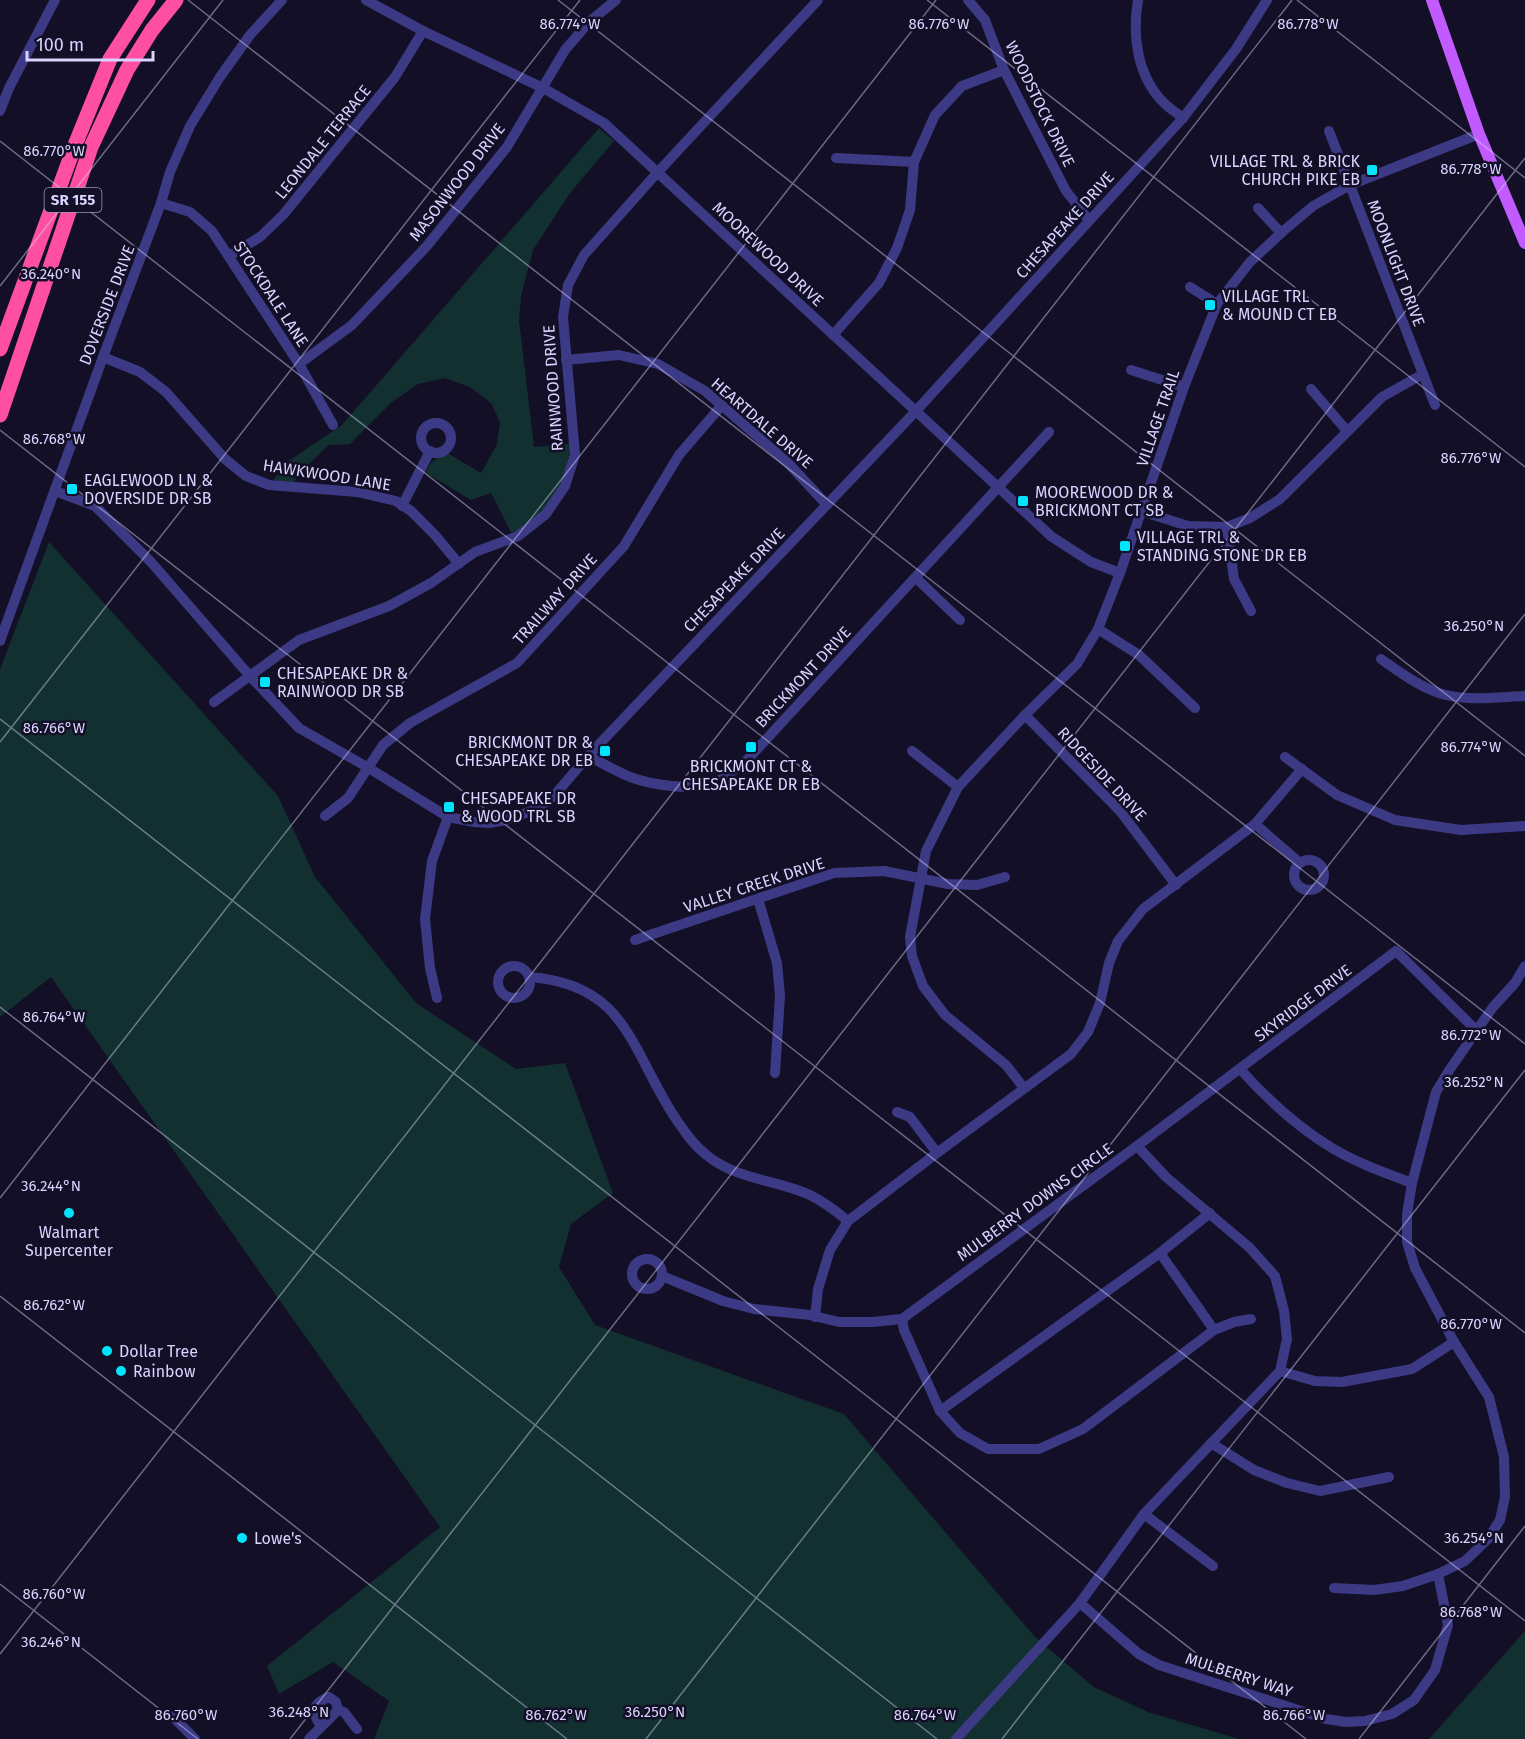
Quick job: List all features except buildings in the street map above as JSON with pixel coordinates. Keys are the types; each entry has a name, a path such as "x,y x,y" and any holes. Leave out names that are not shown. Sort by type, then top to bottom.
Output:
{"highway":[{"name":"SR 155","path":"0,349 75,145 110,59 148,0"},
{"name":"SR 155","path":"0,415 92,147 127,70 152,30 176,0"}],"main road":[{"path":"1432,0 1479,134 1525,243"}],"street":[{"path":"0,111 4,85 55,0"},
{"name":"DOVERSIDE DRIVE","path":"0,641 4,615 55,491 161,203 170,172 190,126 250,35 282,0"},
{"name":"MOOREWOOD DRIVE","path":"366,0 423,31 543,88 604,123 1052,537 1092,562 1120,573"},
{"name":"MASONWOOD DRIVE","path":"299,364 351,325 426,247 507,147 565,50 589,22 616,0"},
{"name":"RAINWOOD DRIVE","path":"214,702 299,640 389,606 431,583 475,552 518,536 546,514 565,486 575,455 563,317 568,285 584,255 818,0"},
{"name":"WOODSTOCK DRIVE","path":"968,0 985,20 1005,70 1066,191 1089,220"},
{"path":"1137,0 1139,61 1150,86 1165,104 1183,118"},
{"name":"CHESAPEAKE DRIVE","path":"55,491 95,506 152,562 249,675 299,728 448,817 489,823 506,820 537,809 553,797 588,756 915,412 1183,118 1236,49 1267,0"},
{"name":"LEONDALE TERRACE","path":"229,256 260,237 283,215 395,77 423,31"},
{"path":"833,335 879,283 897,248 910,210 914,162 934,115 962,86 1005,70"},
{"name":"MOONLIGHT DRIVE","path":"1329,131 1436,405"},
{"name":"VILLAGE TRAIL","path":"1024,1088 1006,1065 945,1015 923,986 912,956 909,936 926,851 958,787 1025,715 1077,664 1098,629 1120,573 1184,387 1217,304 1250,262 1313,206 1350,185 1479,134"},
{"path":"836,158 914,162"},
{"name":"STOCKDALE LANE","path":"161,203 190,212 212,231 299,364 333,425"},
{"path":"1258,207 1281,233"},
{"path":"1190,287 1217,304"},
{"name":"HEARTDALE DRIVE","path":"566,360 619,355 658,364 705,391 722,405 788,463 826,505"},
{"name":"HAWKWOOD LANE","path":"103,357 140,372 166,392 225,459 246,476 269,485 357,492 396,501 411,511 459,564"},
{"path":"1131,370 1184,387"},
{"path":"1142,511 1188,526 1227,527 1250,518 1280,499 1382,397 1423,374"},
{"path":"1311,389 1347,430"},
{"name":"TRAILWAY DRIVE","path":"325,816 348,798 383,745 410,723 517,663 624,546 679,455 722,405"},
{"name":"BRICKMONT DRIVE","path":"588,756 631,777 663,784 693,787 714,783 729,774 748,759 1049,432"},
{"path":"402,506 430,452"},
{"path":"1227,527 1234,579 1251,611"},
{"path":"916,578 960,620"},
{"path":"1098,629 1138,655 1195,708"},
{"path":"1381,659 1411,679 1447,695 1485,698 1525,696"},
{"name":"RIDGESIDE DRIVE","path":"1025,715 1120,811 1176,885"},
{"path":"912,751 958,787"},
{"path":"1285,757 1337,795 1395,820 1461,830 1525,826"},
{"path":"815,1317 818,1289 830,1250 848,1221 1071,1054 1088,1032 1100,1003 1109,963 1118,941 1143,909 1255,824 1302,769"},
{"path":"437,998 430,968 425,919 432,861 448,817"},
{"path":"1255,824 1300,863"},
{"name":"VALLEY CREEK DRIVE","path":"635,940 834,873 884,871 948,884 977,885 1005,877"},
{"path":"758,899 777,963 780,996 775,1073"},
{"name":"SKYRIDGE DRIVE","path":"1137,1146 1396,951 1477,1031"},
{"path":"1334,1588 1374,1590 1403,1586 1438,1574 1465,1561 1488,1539 1500,1520 1505,1497 1504,1457 1489,1396 1454,1342 1415,1268 1407,1242 1407,1214 1412,1183 1436,1092 1493,1007 1515,983 1525,966"},
{"path":"529,977 548,978 585,990 617,1016 686,1136 709,1157 732,1171 810,1195 848,1221"},
{"path":"1240,1070 1262,1094 1332,1148 1412,1183"},
{"path":"897,1112 910,1117 937,1153"},
{"name":"MULBERRY DOWNS CIRCLE","path":"902,1319 1137,1146 1166,1177 1250,1248 1275,1276 1284,1311 1287,1339 1280,1371"},
{"path":"940,1412 1210,1213"},
{"path":"1160,1252 1214,1330"},
{"path":"662,1276 723,1301 754,1309 839,1322 902,1319 904,1330 940,1412 960,1433 988,1449 1040,1449 1083,1429 1214,1330 1234,1322 1251,1319"},
{"path":"956,1739 1080,1603 1144,1514 1280,1371 1316,1381 1342,1382 1412,1369 1454,1342"},
{"path":"1210,1443 1254,1470 1287,1483 1320,1491 1389,1477"},
{"path":"1144,1514 1213,1566"},
{"name":"MULBERRY WAY","path":"1080,1603 1139,1654 1159,1665 1326,1719 1346,1722 1365,1721 1392,1714 1414,1700 1435,1670 1448,1625 1438,1574"},
{"path":"321,1726 314,1716 314,1708 321,1700 329,1697 336,1702 338,1710"},
{"path":"309,1739 338,1710"},
{"path":"338,1710 344,1712 357,1729"},
{"path":"171,1716 195,1739"}],"green space":[{"path":"599,128 614,141 570,193 533,250 521,296 519,320 534,447 569,444 570,448 561,482 545,508 512,534 491,493 471,500 426,473 434,460 449,454 481,473 497,444 500,422 491,403 470,387 445,378 418,384 392,402 350,444 329,445 293,483 273,480 287,462 342,425"},
{"path":"49,542 278,796 315,877 416,1003 516,1069 565,1063 613,1193 571,1224 559,1267 595,1325 844,1414 1035,1637 1094,1687 1148,1712 1239,1739 374,1739 389,1701 333,1662 279,1694 267,1666 440,1527 51,977 0,1017 0,669"},
{"path":"1525,1631 1525,1739 1429,1739"}],"place":[{"name":"VILLAGE TRL & BRICK CHURCH PIKE EB","path":"1372,170"},
{"name":"VILLAGE TRL & MOUND CT EB","path":"1210,305"},
{"name":"EAGLEWOOD LN & DOVERSIDE DR SB","path":"72,489"},
{"name":"MOOREWOOD DR & BRICKMONT CT SB","path":"1023,501"},
{"name":"VILLAGE TRL & STANDING STONE DR EB","path":"1125,546"},
{"name":"CHESAPEAKE DR & RAINWOOD DR SB","path":"265,682"},
{"name":"BRICKMONT CT & CHESAPEAKE DR EB","path":"751,747"},
{"name":"BRICKMONT DR & CHESAPEAKE DR EB","path":"605,751"},
{"name":"CHESAPEAKE DR & WOOD TRL SB","path":"449,807"},
{"name":"Walmart Supercenter","path":"69,1213"},
{"name":"Dollar Tree","path":"107,1351"},
{"name":"Rainbow","path":"121,1371"},
{"name":"Lowe's","path":"242,1538"}]}
